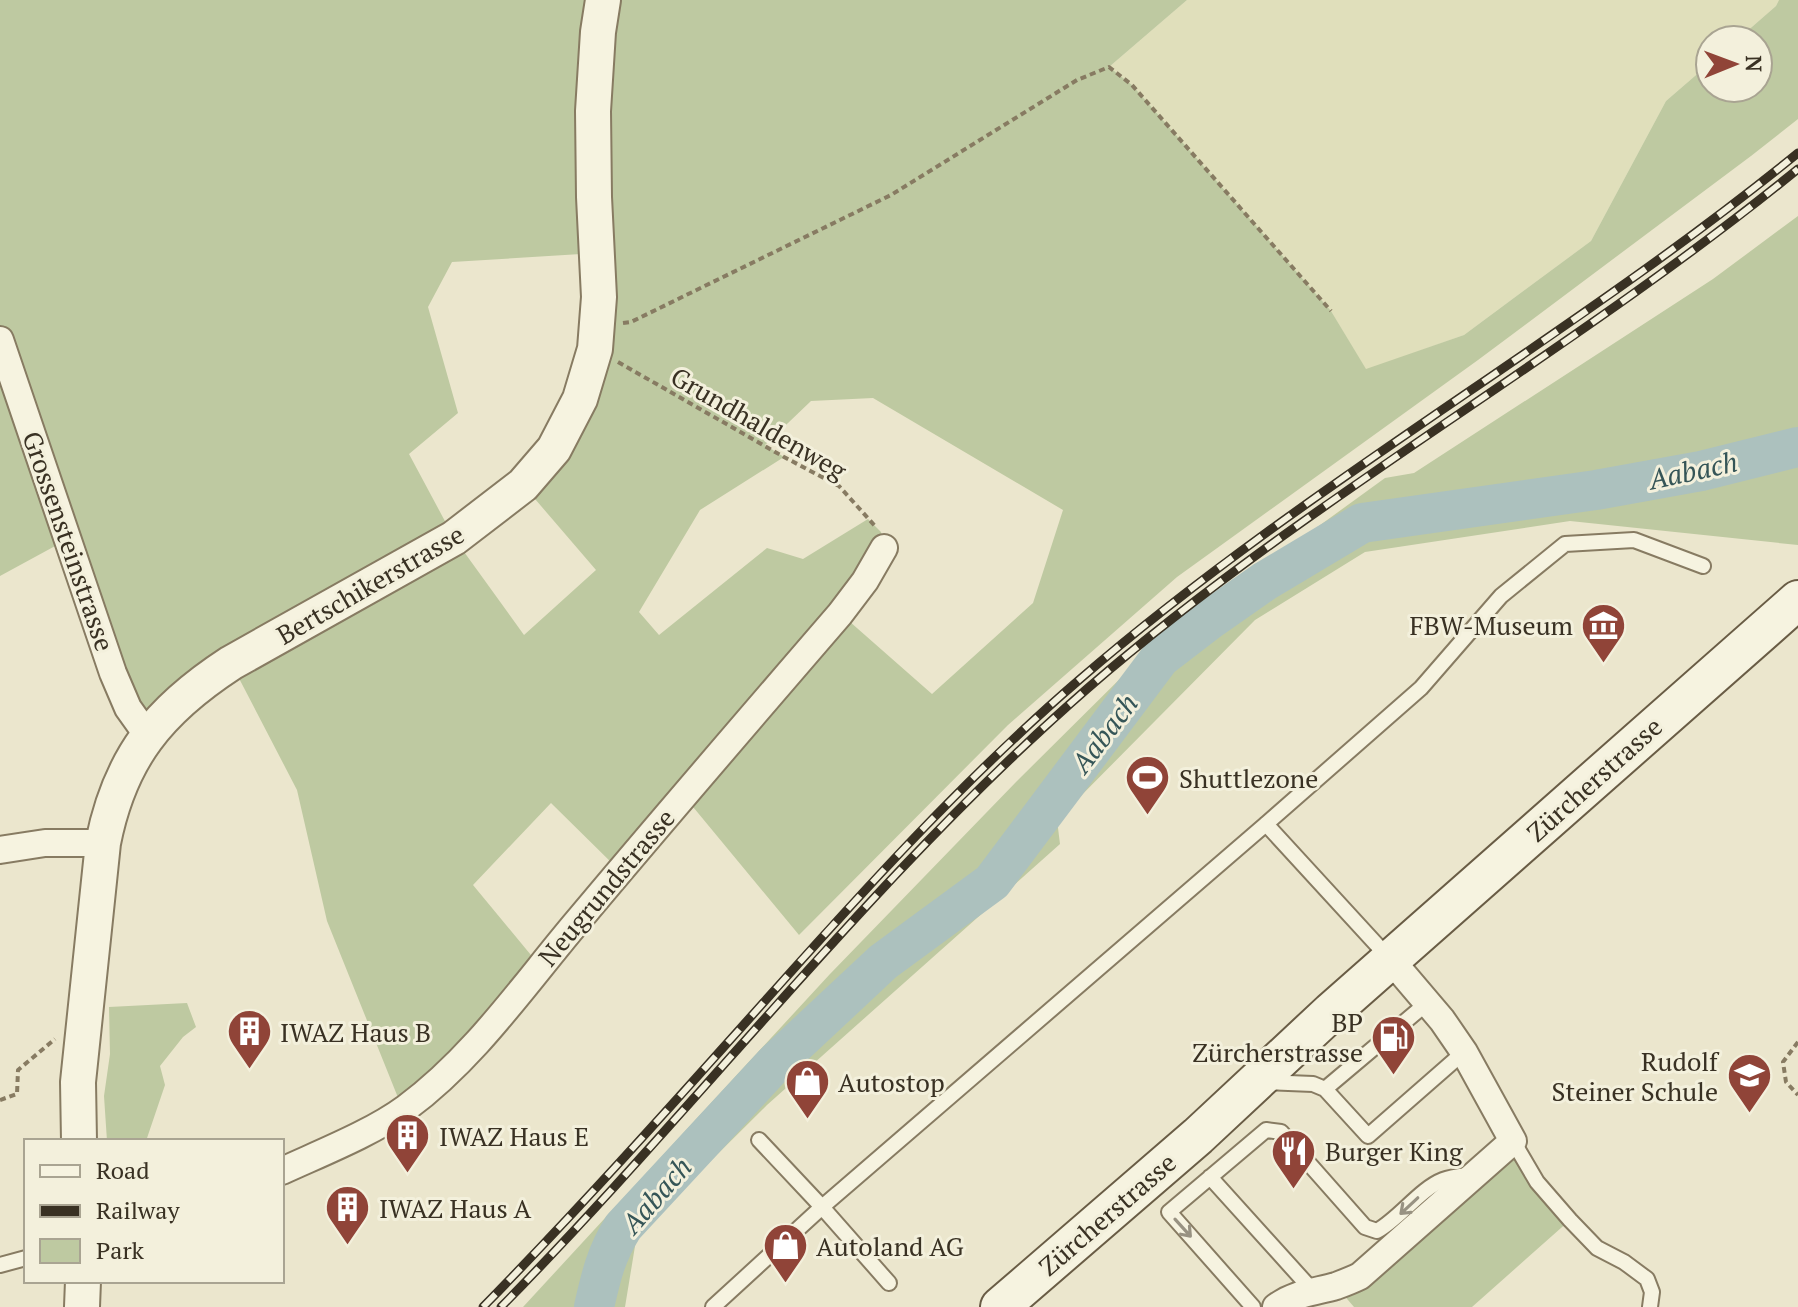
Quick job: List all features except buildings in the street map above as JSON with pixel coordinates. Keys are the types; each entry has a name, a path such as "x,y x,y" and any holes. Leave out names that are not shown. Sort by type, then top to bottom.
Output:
{"main road":[{"name":"Zürcherstrasse","path":"1000,1307 1198,1136 1391,960 1798,600"}],"street":[{"name":"Bertschikerstrasse","path":"79,1139 78,1082 103,843 118,788 134,756 171,709 197,685 454,538 523,485 554,449 580,399 596,337 599,297 593,111 603,0"},
{"name":"Grossensteinstrasse","path":"0,340 113,673 128,708 148,736"},
{"name":"Neugrundstrasse","path":"284,1170 359,1135 403,1110 437,1084 489,1030 605,888 840,614 865,581 884,548"},
{"path":"0,850 45,843 103,843"},
{"path":"1276,1307 1284,1301 1360,1276 1513,1141 1464,1052 1391,960"},
{"path":"82,1307 83,1283"}],"lane":[{"path":"713,1307 822,1207 1421,688 1501,596 1565,544 1634,540 1703,566"},
{"path":"1266,824 1391,960"},
{"path":"1325,1089 1427,1003"},
{"path":"1255,1082 1313,1084 1325,1089 1368,1136 1464,1052"},
{"path":"1253,1307 1169,1212 1266,1130 1281,1132 1365,1227 1377,1231 1443,1180 1477,1173"},
{"path":"759,1140 889,1283"},
{"path":"1513,1141 1537,1182 1597,1248 1647,1279 1652,1292 1650,1307"},
{"path":"1210,1177 1313,1291"},
{"path":"0,1265 24,1259"}],"path":[{"path":"596,337 891,195 1077,80 1109,67 1132,85 1331,311"},
{"name":"Grundhaldenweg","path":"596,337 784,457 839,486 881,532 884,548"},
{"path":"0,1100 17,1094 18,1070 61,1033 83,1031"},
{"path":"1798,1042 1783,1062 1786,1082 1798,1095"}],"green space":[{"path":"0,0 1187,0 1109,67 1132,85 1331,311 1366,369 1464,335 1591,241 1666,101 1694,77 1694,104 1774,104 1774,24 1755,24 1779,0 1798,0 1798,119 1478,360 1177,577 1008,725 799,935 684,796 620,871 551,803 473,885 540,966 403,1110 327,921 297,790 231,663 148,736 68,539 0,576","holes":["597,253 580,399 523,485 596,570 524,635 454,538 409,454 458,413 428,307 452,262","873,398 1063,510 1033,603 932,694 841,614 884,548 881,532 868,519 803,559 767,548 659,635 639,612 700,510 784,457 765,445 811,401"]},
{"path":"1187,0 1779,0 1755,24 1694,24 1694,77 1666,101 1591,241 1464,335 1366,370 1331,311 1132,85 1109,67"},
{"path":"1798,216 1798,545 1570,521 1365,552 1255,620 1057,820 1060,844 767,1105 637,1234 625,1307 523,1307 830,974 1152,647 1385,478 1414,473 1713,279"},
{"path":"187,1003 196,1027 183,1037 160,1066 165,1085 147,1139 107,1139 104,1096 110,1054 109,1007"},
{"path":"1513,1141 1570,1220 1472,1307 1354,1307 1336,1286"}],"waterway":[{"name":"Aabach","path":"594,1307 605,1266 623,1227 774,1064 883,962 992,882 1160,658 1212,618 1265,581 1362,523 1596,490 1701,471 1798,447"}],"railway":[{"path":"483,1307 916,836 996,756 1079,680 1165,609 1254,542 1620,287 1798,153"},
{"path":"501,1307 575,1230 860,913 1009,760 1088,688 1173,618 1261,552 1622,302 1798,169"}],"place":[{"name":"FBW-Museum","path":"1604,664"},
{"name":"Shuttlezone","path":"1148,817"},
{"name":"IWAZ Haus B","path":"249,1071"},
{"name":"BP Zürcherstrasse","path":"1394,1076"},
{"name":"Rudolf Steiner Schule","path":"1749,1115"},
{"name":"Autostop","path":"807,1121"},
{"name":"IWAZ Haus E","path":"408,1175"},
{"name":"Burger King","path":"1294,1190"},
{"name":"IWAZ Haus A","path":"348,1247"},
{"name":"Autoland AG","path":"785,1285"}]}
